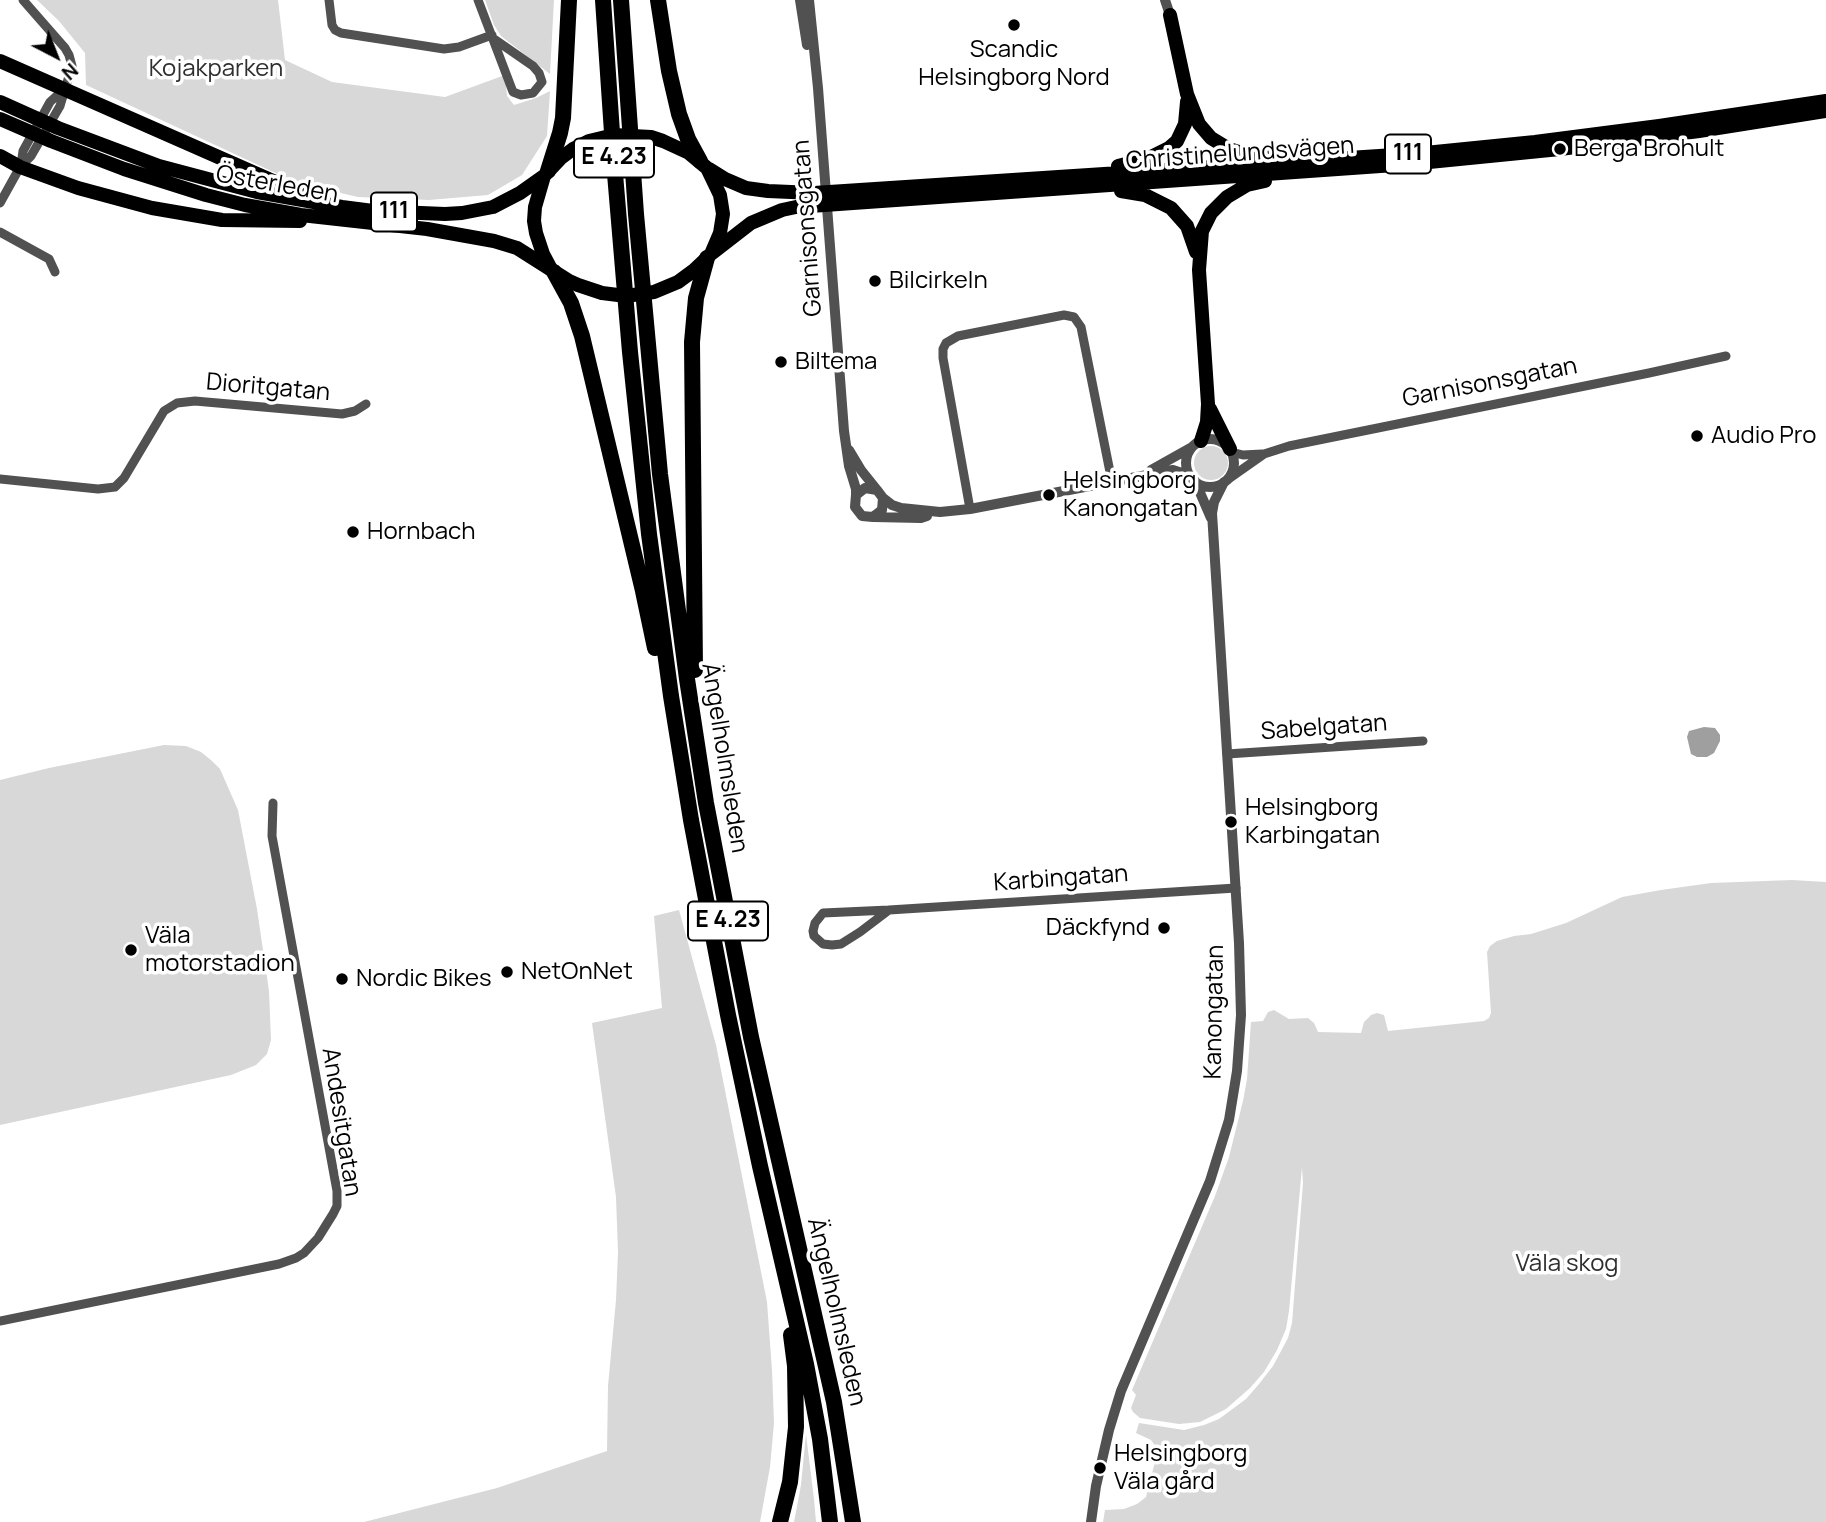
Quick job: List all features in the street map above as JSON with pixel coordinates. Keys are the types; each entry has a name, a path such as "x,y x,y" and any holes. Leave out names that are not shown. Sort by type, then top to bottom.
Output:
{"highway":[{"path":"546,173 563,118 569,0"},
{"name":"Ängelholmsleden","path":"603,0 630,352 660,611 685,776 728,1015 760,1166 788,1280"},
{"name":"Ängelholmsleden","path":"621,0 636,214 660,474 706,803 748,1023 834,1402 851,1519"},
{"path":"658,0 679,114 688,139 704,165"},
{"path":"696,735 692,342 696,298 709,256"},
{"path":"553,270 571,303 582,336 643,592 670,733 685,776"},
{"path":"780,1522 790,1482 796,1427 788,1280"},
{"name":"E 4.23","path":"788,1280 820,1439 830,1522"}],"main road":[{"path":"1170,15 1187,94 1196,119 1217,142 1229,149 1258,156 1329,160"},
{"path":"0,61 282,185 341,206"},
{"path":"1019,180 1123,165 1160,153 1177,141 1181,134 1186,115 1187,94"},
{"name":"Christinelundsvägen","path":"836,198 1019,180 1329,160 1535,142 1826,101"},
{"name":"Österleden","path":"0,102 30,124 124,169 206,195 282,212 427,229 494,240 517,248 553,270"},
{"name":"Christinelundsvägen","path":"704,165 725,179 746,188 814,199 1056,190 1367,167 1560,149 1826,111"},
{"name":"Österleden","path":"0,119 30,124"},
{"name":"Österleden","path":"54,135 257,192 373,211 445,214 493,207 546,173"},
{"name":"111","path":"546,173 561,158 589,142 614,135 649,137 679,148 704,165"},
{"path":"0,156 20,167 114,199 189,215 259,222 349,221"},
{"path":"704,165 720,195 723,214 720,233 709,256"},
{"path":"1198,443 1207,422 1208,404 1199,270 1201,236 1214,208 1236,191 1265,180 1367,167"},
{"path":"546,173 535,207 534,221 537,239 553,270"},
{"path":"1056,190 1133,192 1165,204 1187,226 1199,270"},
{"name":"Christinelundsvägen","path":"709,256 751,223 814,199"},
{"name":"111","path":"553,270 578,285 602,293 640,295 666,288 685,277 709,256"},
{"path":"1208,404 1231,451"}],"street":[{"path":"0,203 20,167 23,151 50,102 64,89 72,66 69,55 23,0"},
{"path":"329,0 332,24 335,30 341,33 444,49 493,37"},
{"path":"478,0 513,92 521,96 533,93 542,82 539,73 493,37"},
{"name":"Garnisonsgatan","path":"800,0 809,56 818,88"},
{"name":"Garnisonsgatan","path":"809,0 849,466 855,482 857,512 862,516 873,517"},
{"path":"1165,0 1170,15"},
{"path":"0,232 49,259 55,272"},
{"path":"970,509 943,349 946,343 958,336 1064,315 1074,317 1082,327 1112,482"},
{"name":"Garnisonsgatan","path":"1231,451 1243,455 1264,454 1318,439 1726,356"},
{"name":"Dioritgatan","path":"0,480 97,489 114,487 124,478 164,411 177,403 195,401 342,414 355,411 366,404"},
{"path":"856,495 865,488 901,508 940,512 970,509 1173,470 1209,486 1226,481 1234,463 1231,451 1214,439 1198,443 1168,462 1136,477"},
{"path":"1192,478 1187,459 1192,448 1198,443"},
{"name":"Garnisonsgatan","path":"848,448 880,494"},
{"name":"Garnisonsgatan","path":"1226,481 1264,454"},
{"name":"Kanongatan","path":"1192,478 1213,520"},
{"name":"Kanongatan","path":"1091,1522 1096,1486 1121,1391 1203,1200 1229,1120 1235,1088 1240,1043 1236,888 1213,520 1213,502 1226,481"},
{"path":"873,517 882,510 880,494"},
{"path":"873,517 921,518 940,512"},
{"name":"Sabelgatan","path":"1227,754 1423,741"},
{"name":"Andesitgatan","path":"0,1321 287,1261 304,1253 313,1244 333,1214 337,1206 337,1191 272,836 273,803"},
{"name":"Karbingatan","path":"889,909 841,944 823,944 814,936 815,923 823,913 889,909 1236,888"}],"green space":[{"name":"Kojakparken","path":"37,0 278,0 285,60 332,82 445,97 505,75 507,96 514,105 550,91 547,136 522,175 488,195 429,200 358,197 297,183 86,85 85,53 59,21"},
{"path":"485,0 554,0 550,74 501,36"},
{"path":"1211,446 1223,451 1228,463 1223,475 1211,480 1199,475 1194,463 1199,451"},
{"name":"Väla motorstadion","path":"164,745 186,746 201,752 212,761 220,769 238,810 269,991 271,1040 267,1054 256,1065 231,1075 0,1125 0,780"},
{"name":"Väla skog","path":"1792,880 1826,882 1826,1522 1103,1522 1105,1510 1124,1509 1146,1497 1158,1450 1151,1440 1136,1433 1139,1423 1184,1430 1219,1419 1246,1399 1259,1384 1273,1366 1288,1338 1292,1323 1302,1167 1286,1329 1264,1372 1226,1409 1200,1422 1179,1424 1140,1418 1131,1408 1136,1395 1132,1390 1229,1157 1247,1079 1251,1022 1263,1021 1268,1012 1274,1010 1289,1019 1308,1018 1318,1032 1361,1033 1364,1022 1377,1013 1384,1015 1388,1031 1484,1021 1491,1013 1487,952 1497,941 1566,923 1622,897 1711,883"},
{"path":"679,910 716,1045 767,1302 774,1423 770,1467 760,1522 364,1522 497,1488 607,1451 608,1386 618,1252 616,1197 592,1023 662,1008 654,916"},
{"path":"806,1434 816,1522 794,1522 801,1485"}],"shaded area":[{"path":"1704,727 1715,728 1720,735 1720,741 1714,753 1707,757 1697,757 1691,754 1687,737 1689,731"}],"place":[{"name":"Scandic Helsingborg Nord","path":"1014,25"},
{"name":"Berga Brohult","path":"1560,149"},
{"name":"Bilcirkeln","path":"875,281"},
{"name":"Biltema","path":"781,362"},
{"name":"Audio Pro","path":"1697,436"},
{"name":"Helsingborg Kanongatan","path":"1049,495"},
{"name":"Hornbach","path":"353,532"},
{"name":"Helsingborg Karbingatan","path":"1231,822"},
{"name":"Däckfynd","path":"1164,928"},
{"name":"Väla motorstadion","path":"131,950"},
{"name":"NetOnNet","path":"507,972"},
{"name":"Nordic Bikes","path":"342,979"},
{"name":"Helsingborg Väla gård","path":"1100,1468"}]}
